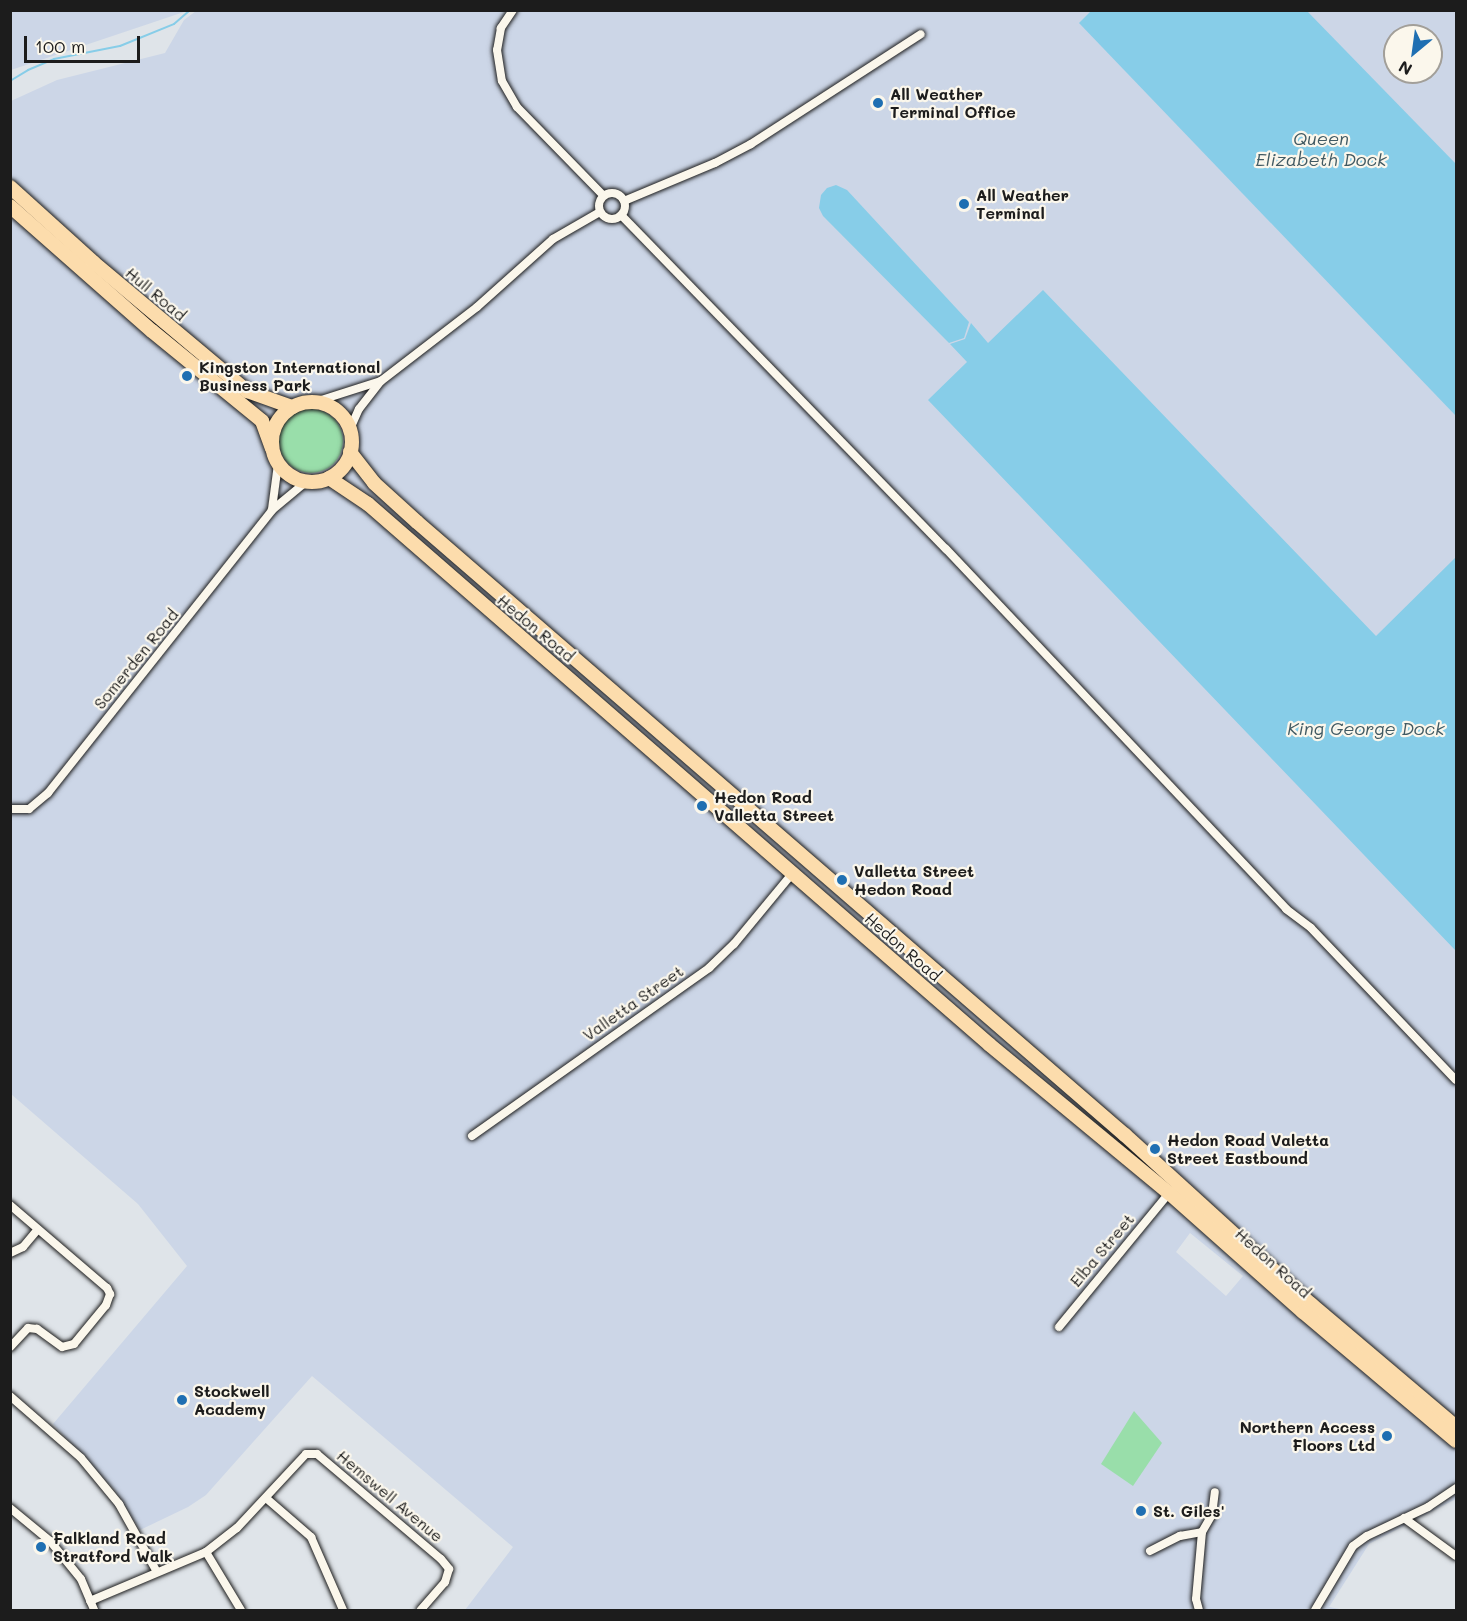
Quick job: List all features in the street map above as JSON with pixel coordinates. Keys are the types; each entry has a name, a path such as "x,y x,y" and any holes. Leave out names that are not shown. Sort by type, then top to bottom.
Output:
{"highway":[{"name":"Hull Road","path":"10,187 151,312 247,391 292,407"},
{"name":"Hull Road","path":"10,206 144,325 262,421 273,448"},
{"path":"315,402 336,410 350,429 350,452 346,463 329,478 307,482 296,478 278,464 273,448 276,425 292,407 315,402"},
{"name":"Hedon Road","path":"350,452 374,483 417,522 1125,1135 1311,1305 1456,1427"},
{"name":"Hedon Road","path":"329,478 368,504 990,1045 1169,1193 1310,1318 1456,1441"}],"street":[{"path":"513,10 501,28 497,50 502,81 518,107 604,196"},
{"path":"624,201 715,163 751,144 921,34"},
{"path":"615,194 624,201 621,215 610,219 600,212 599,204 604,196 615,194"},
{"path":"350,429 359,409 381,381 477,307 553,239 600,212"},
{"path":"621,215 953,556 1286,909 1311,928 1456,1080"},
{"path":"315,402 381,381"},
{"path":"272,510 278,464"},
{"name":"Somerden Road","path":"10,809 29,809 48,793 272,510 307,482"},
{"name":"Valletta Street","path":"472,1136 709,968 734,944 792,874"},
{"name":"Elba Street","path":"1059,1327 1169,1193"},
{"path":"10,1205 107,1288 110,1294 106,1305 74,1344 62,1347 37,1329 28,1328 10,1347"},
{"path":"10,1253 23,1247 38,1229"},
{"path":"10,1396 89,1467 119,1504 157,1572"},
{"name":"Hemswell Avenue","path":"90,1601 206,1552 234,1531 306,1454 317,1454 441,1559 449,1569 445,1582 421,1611"},
{"path":"1315,1611 1353,1546 1367,1536 1428,1507 1456,1488"},
{"path":"1199,1611 1197,1599 1202,1532 1212,1515 1215,1492"},
{"path":"266,1498 311,1537 343,1611"},
{"path":"10,1508 50,1541 81,1579 94,1611"},
{"path":"1404,1518 1456,1556"},
{"path":"1150,1551 1180,1536 1202,1532"},
{"path":"206,1552 242,1611"}],"shaded area":[{"path":"11,10 187,10 187,11 11,70"},
{"path":"196,11 1456,11 1456,1499 1369,1544 1329,1607 1345,1610 465,1610 513,1547 312,1376 206,1495 188,1507 140,1530 114,1489 53,1424 187,1266 138,1204 11,1094 11,101 57,80 165,53 184,20","holes":["1190,1233 1243,1276 1226,1296 1176,1252"]}],"green space":[{"path":"311,409 329,414 334,418 338,423 343,441 338,459 334,464 329,468 311,473 293,468 288,464 284,459 279,441 284,423 288,418 293,414"},
{"path":"1134,1411 1162,1443 1133,1486 1101,1464"}],"water":[{"name":"Queen Elizabeth Dock","path":"1091,11 1307,11 1456,164 1456,416 1079,23"},
{"path":"836,185 847,190 969,322 964,338 949,343 823,216 819,208 821,195 827,188"},
{"name":"King George Dock","path":"1043,290 1376,636 1456,557 1456,951 928,400 967,362 950,344 965,339 971,323 988,343"}],"waterway":[{"path":"10,81 54,59 120,46 174,24 190,10"}],"place":[{"name":"All Weather Terminal Office","path":"878,103"},
{"name":"All Weather Terminal","path":"964,204"},
{"name":"Kingston International Business Park","path":"187,376"},
{"name":"Hedon Road Valletta Street","path":"702,806"},
{"name":"Valletta Street Hedon Road","path":"842,880"},
{"name":"Hedon Road Valetta Street Eastbound","path":"1155,1149"},
{"name":"Stockwell Academy","path":"182,1400"},
{"name":"Northern Access Floors Ltd","path":"1387,1436"},
{"name":"St. Giles'","path":"1141,1511"},
{"name":"Falkland Road Stratford Walk","path":"41,1547"}]}
